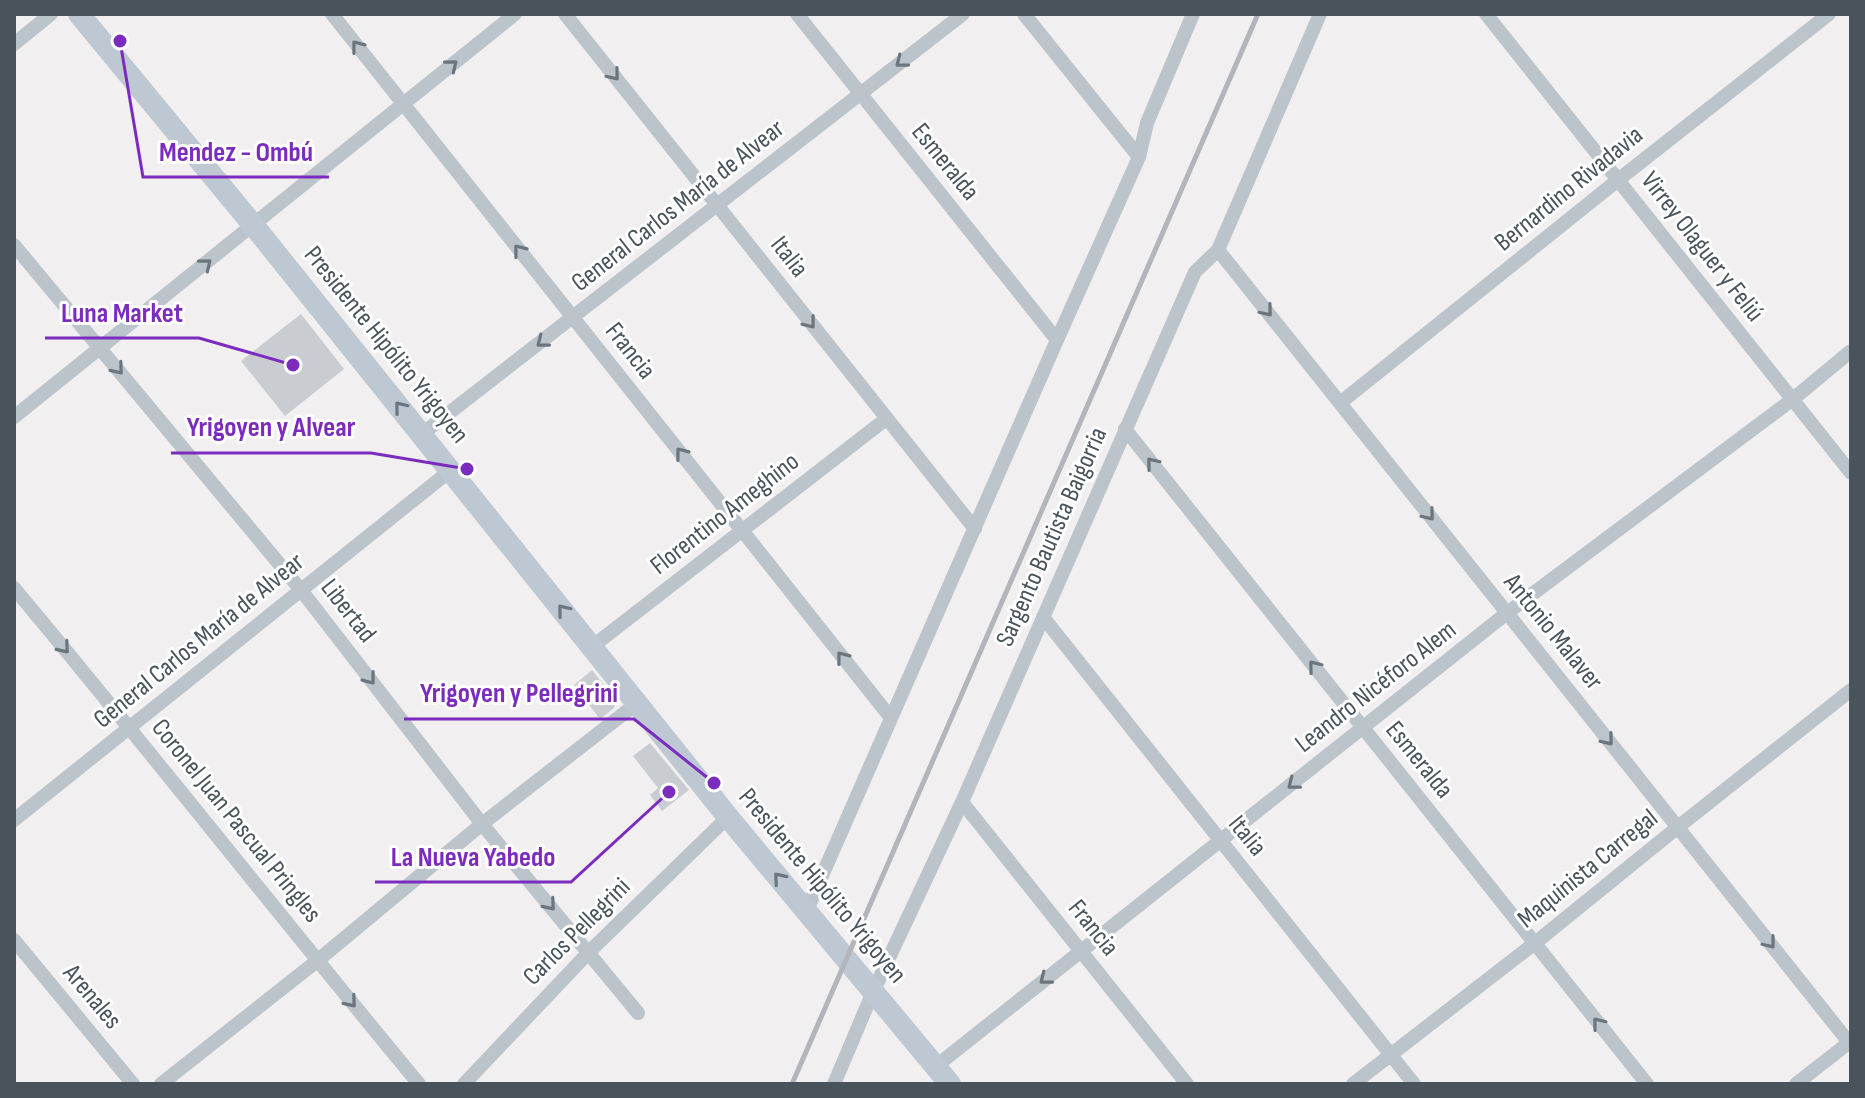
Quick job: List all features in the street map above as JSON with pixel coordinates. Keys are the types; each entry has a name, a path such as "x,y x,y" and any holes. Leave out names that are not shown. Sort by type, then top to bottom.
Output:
{"street":[{"path":"14,44 51,14"},
{"name":"Francia","path":"332,14 891,718"},
{"path":"14,417 515,14"},
{"name":"Italia","path":"565,14 975,529"},
{"name":"Esmeralda","path":"797,14 1057,340"},
{"name":"General Carlos María de Alvear","path":"422,434 963,14"},
{"path":"1024,14 1139,157"},
{"path":"807,910 1139,157 1147,123 1193,14"},
{"name":"Sargento Bautista Baigorria","path":"834,1084 873,992 962,802 1195,272 1218,250 1320,14"},
{"name":"Virrey Olaguer y Feliú","path":"1486,14 1851,473"},
{"name":"Bernardino Rivadavia","path":"1340,403 1829,14"},
{"name":"Presidente Hipólito Yrigoyen","path":"80,15 422,434 636,704 950,1084"},
{"name":"Libertad","path":"14,245 301,590 482,824 638,1013"},
{"name":"Antonio Malaver","path":"1218,250 1850,1042"},
{"name":"Leandro Nicéforo Alem","path":"935,1067 1507,613 1793,399 1851,351"},
{"name":"Florentino Ameghino","path":"593,646 886,419"},
{"name":"Esmeralda","path":"1125,429 1647,1084"},
{"name":"General Carlos María de Alvear","path":"14,820 451,470"},
{"name":"Coronel Juan Pascual Pringles","path":"14,588 419,1084"},
{"name":"Italia","path":"1043,617 1414,1084"},
{"name":"Maquinista Carregal","path":"1353,1084 1851,690"},
{"path":"161,1084 317,961 482,824 636,704"},
{"name":"Francia","path":"962,802 1187,1084"},
{"name":"Carlos Pellegrini","path":"464,1084 589,952 728,817"},
{"name":"Arenales","path":"14,940 133,1084"},
{"path":"1796,1084 1850,1042"}],"building":[{"path":"301,314 344,369 285,416 241,361"},
{"path":"592,670 616,700 614,708 600,719 574,685"},
{"path":"650,743 689,790 662,811 650,795 658,788 633,756"}],"railway":[{"path":"792,1084 1258,14"}],"place":[{"name":"Mendez - Ombú","path":"120,41"},
{"name":"Luna Market","path":"293,365"},
{"name":"Yrigoyen y Alvear","path":"467,469"},
{"name":"Yrigoyen y Pellegrini","path":"714,783"},
{"name":"La Nueva Yabedo","path":"669,792"}]}
